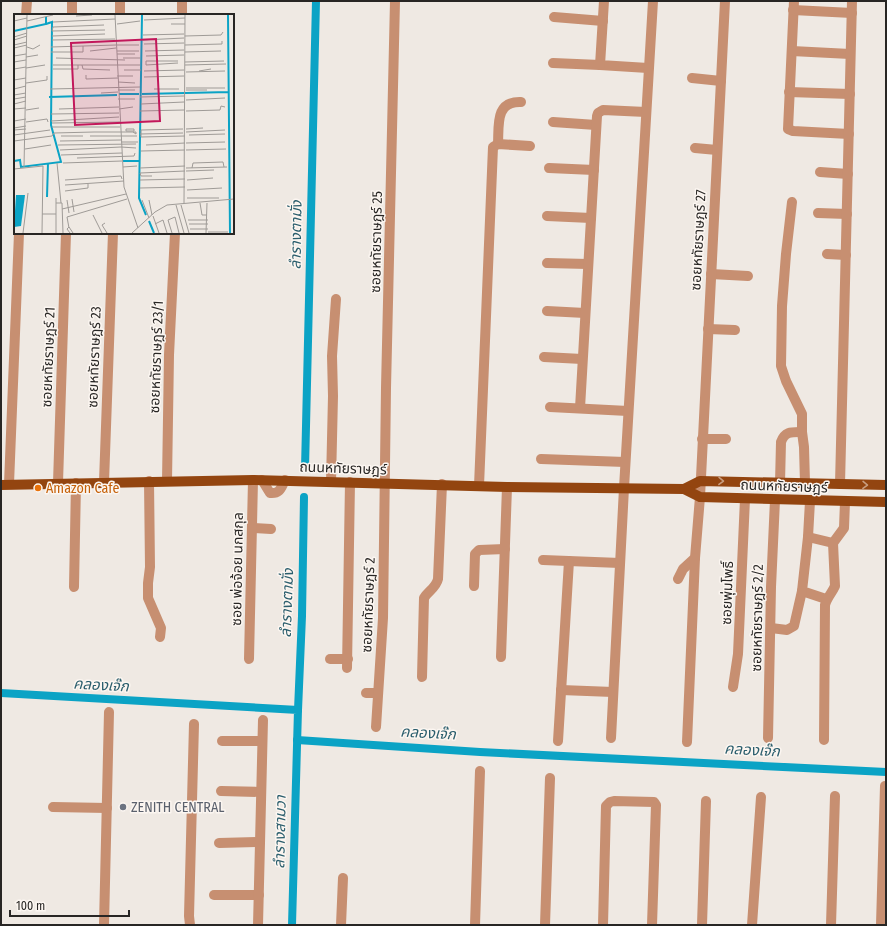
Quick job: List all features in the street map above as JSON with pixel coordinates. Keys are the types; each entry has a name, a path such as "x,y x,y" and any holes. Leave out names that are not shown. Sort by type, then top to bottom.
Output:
{"main road":[{"name":"ถนนหทัยราษฎร์","path":"5,484 284,480 507,487 684,489 700,497 886,502"},
{"name":"ถนนหทัยราษฎร์","path":"684,489 700,481 886,485"}],"street":[{"path":"26,14 27,1"},
{"path":"72,1 72,14"},
{"path":"120,1 120,14"},
{"path":"182,1 182,14"},
{"name":"ซอยหทัยราษฎร์ 25","path":"384,483 395,1"},
{"path":"600,65 604,1"},
{"path":"611,738 625,462 653,1"},
{"name":"ซอยหทัยราษฎร์ 27","path":"687,742 695,558 700,497 710,274 725,1"},
{"path":"840,484 852,1"},
{"path":"849,134 790,130 788,127 794,6 852,13"},
{"path":"554,17 603,21"},
{"path":"792,51 850,54"},
{"path":"553,63 648,68"},
{"path":"692,78 721,81"},
{"path":"789,92 850,94"},
{"path":"498,144 500,112 504,106 514,102 521,102"},
{"path":"580,408 596,125 598,113 603,110 646,112"},
{"path":"553,122 596,125"},
{"path":"479,486 492,147 498,144 530,146"},
{"path":"695,148 717,150"},
{"path":"549,168 594,170"},
{"path":"820,172 848,174"},
{"path":"792,202 782,306 781,366 786,381 802,414 805,483"},
{"path":"818,213 847,214"},
{"path":"547,216 591,218"},
{"path":"5,484 19,234"},
{"name":"ซอยหทัยราษฎร์ 21","path":"58,483 66,234"},
{"name":"ซอยหทัยราษฎร์ 23","path":"104,482 113,234"},
{"name":"ซอยหทัยราษฎร์ 23/1","path":"167,481 169,355 175,234"},
{"path":"827,254 846,255"},
{"path":"547,263 588,264"},
{"path":"710,274 748,276"},
{"path":"331,482 333,396 332,356 336,299"},
{"path":"547,311 585,313"},
{"path":"708,329 735,330"},
{"path":"544,357 582,359"},
{"path":"550,406 628,411"},
{"path":"780,482 781,442 783,437 788,432 802,432"},
{"path":"702,439 726,439"},
{"path":"541,459 625,462"},
{"name":"ซอย พ่อจ้อย นกสกุล","path":"249,659 252,528 257,480"},
{"path":"149,481 150,566 148,598 161,628 160,637"},
{"path":"330,659 348,663 350,482"},
{"path":"74,587 76,483"},
{"name":"ซอยหทัยราษฎร์ 2","path":"376,727 383,618 384,483"},
{"path":"422,677 424,598 438,580 442,484"},
{"path":"501,657 507,487"},
{"name":"ซอยพุ่มโพธิ์","path":"733,687 738,654 744,499"},
{"name":"ซอยหทัยราษฎร์ 2/2","path":"768,738 775,500"},
{"path":"771,628 787,630 794,626 802,591 810,501"},
{"path":"824,740 826,599 835,586 833,544 844,528 845,502"},
{"path":"252,528 271,529"},
{"path":"808,537 833,544"},
{"path":"474,586 475,554 479,550 505,549"},
{"path":"678,579 683,569 695,558"},
{"path":"543,560 620,563"},
{"path":"558,741 569,561"},
{"path":"802,591 826,599"},
{"path":"561,690 613,692"},
{"path":"366,693 378,693"},
{"path":"104,925 109,712"},
{"path":"258,925 263,720"},
{"path":"190,925 194,724"},
{"path":"222,741 262,741"},
{"path":"475,925 480,771"},
{"path":"545,925 550,778"},
{"path":"882,925 885,786"},
{"path":"221,791 261,792"},
{"path":"831,925 835,796"},
{"path":"752,925 761,797"},
{"path":"602,925 606,806 610,802 614,801 654,802 656,805 652,925"},
{"path":"702,925 706,801"},
{"path":"54,807 107,808"},
{"path":"219,842 260,842"},
{"path":"341,925 342,878"},
{"path":"214,895 259,895"}],"waterway":[{"name":"ลำรางตามั่ง","path":"305,469 316,1"},
{"name":"ลำรางตามั่ง","path":"298,710 302,616 304,497"},
{"name":"คลองเจ๊ก","path":"1,693 298,710 292,925"},
{"name":"คลองเจ๊ก","path":"297,740 480,752 886,772"}],"place":[{"name":"Amazon Cafe","path":"38,488"},
{"name":"ZENITH CENTRAL","path":"123,807"}],"water label":[{"name":"ลำรางสามวา","path":"280,832"}]}
